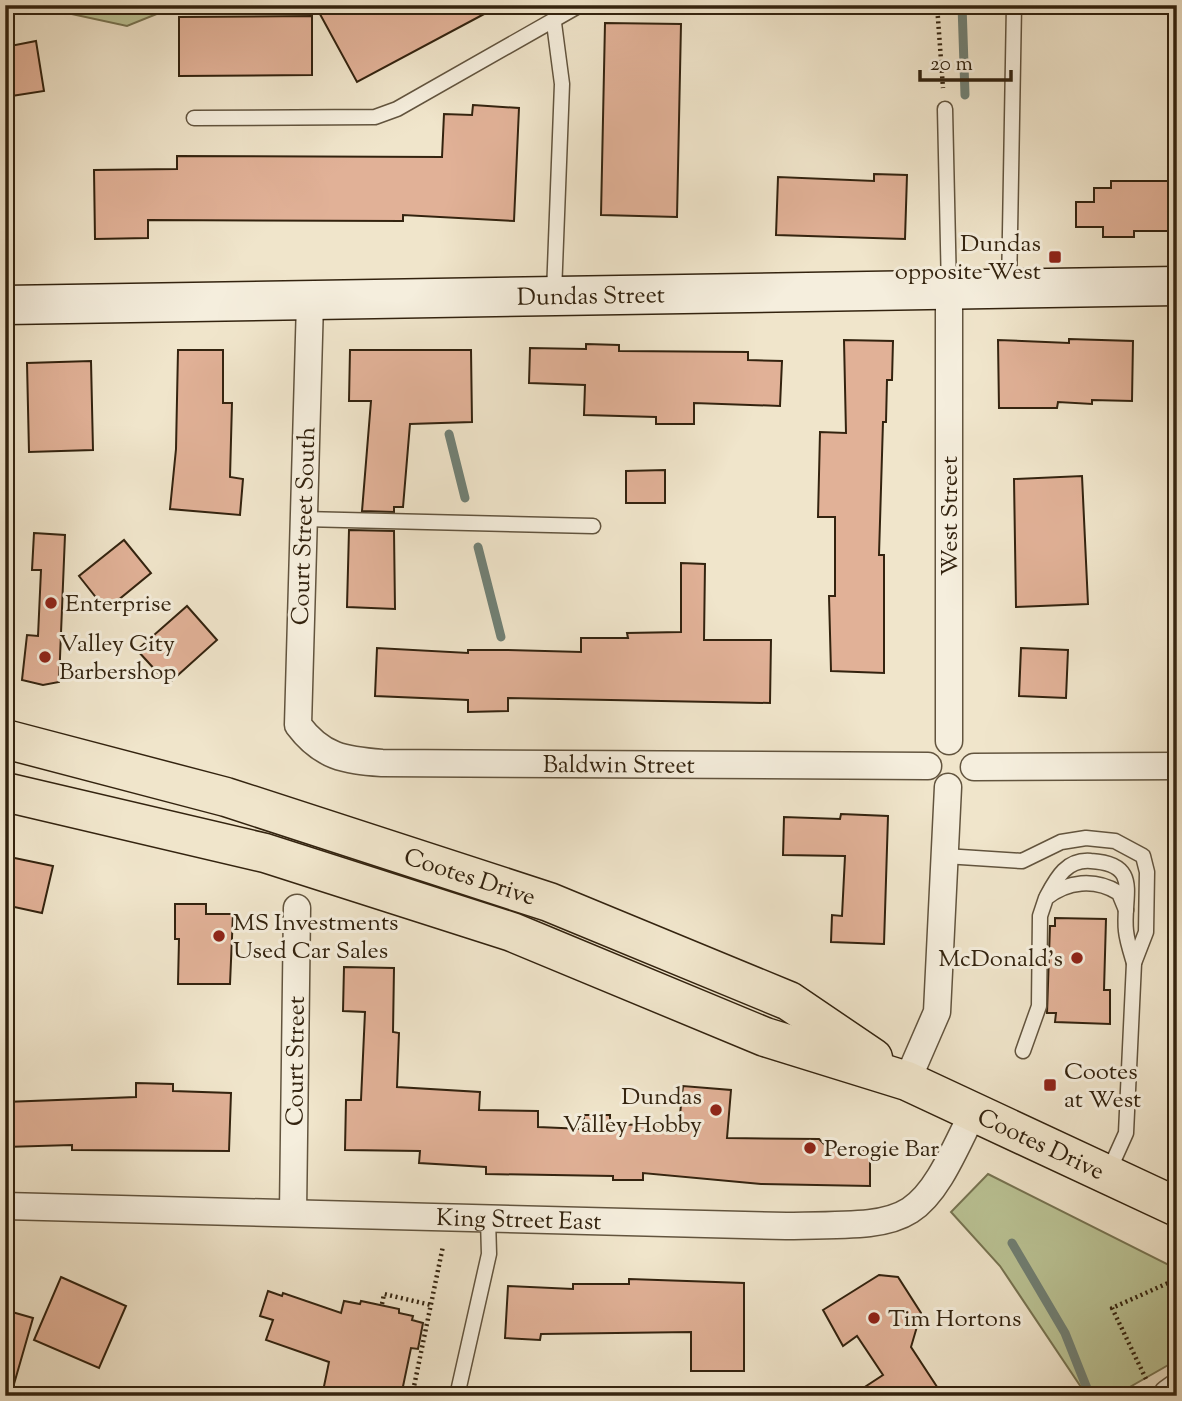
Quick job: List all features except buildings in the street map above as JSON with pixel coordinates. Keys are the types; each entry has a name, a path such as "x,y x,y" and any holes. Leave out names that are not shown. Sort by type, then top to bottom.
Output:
{"main road":[{"name":"Dundas Street","path":"5,305 1177,286"},
{"name":"Cootes Drive","path":"5,739 226,797 549,902 789,1001 907,1081"},
{"name":"Cootes Drive","path":"5,792 265,853 512,932 765,1037 907,1081 1177,1207"}],"street":[{"name":"West Street","path":"949,291 949,741"},
{"name":"Court Street South","path":"310,302 298,725 313,745"},
{"path":"949,741 965,745 974,758 974,767 966,782 948,787 935,780 928,766 933,749 949,741"},
{"name":"Baldwin Street","path":"313,745 346,760 382,763 928,766"},
{"path":"974,767 1177,766"},
{"path":"907,1081 937,1012 948,787"},
{"name":"Court Street","path":"293,1213 297,908"},
{"name":"King Street East","path":"5,1206 786,1226 872,1224 909,1213 926,1200 941,1178 973,1112"}],"lane":[{"path":"194,118 375,117 397,109 554,23 580,5"},
{"path":"1009,290 1014,5"},
{"path":"554,23 562,84 554,296"},
{"path":"945,110 949,291"},
{"path":"303,519 593,526"},
{"path":"945,856 1022,861 1060,842 1086,838 1115,841 1135,850 1143,856 1147,872 1146,932 1134,963"},
{"path":"1023,1051 1039,1006 1041,916 1046,898 1060,874 1071,864 1082,861 1100,862 1118,869 1125,878 1126,931 1134,963 1126,1133 1107,1175"},
{"path":"1046,898 1065,886 1090,884 1119,893 1126,910"},
{"path":"457,1396 489,1254 488,1219"}],"path":[{"path":"937,5 945,110"},
{"path":"412,1396 449,1218"},
{"path":"1165,1390 1112,1308 1177,1279"},
{"path":"382,1304 384,1294 431,1305"}],"green space":[{"path":"30,5 179,5 127,26"},
{"path":"988,1174 1177,1269 1177,1360 1114,1396 1087,1396 1000,1266 951,1212"}],"waterway":[{"path":"962,5 965,95"},
{"path":"449,434 465,498"},
{"path":"478,547 501,637"},
{"path":"1012,1243 1065,1333 1090,1396"}],"place":[{"name":"Dundas opposite West","path":"1055,257"},
{"name":"Enterprise","path":"51,603"},
{"name":"Valley City Barbershop","path":"45,657"},
{"name":"MS Investments Used Car Sales","path":"219,936"},
{"name":"McDonald's","path":"1077,958"},
{"name":"Cootes at West","path":"1050,1085"},
{"name":"Dundas Valley Hobby","path":"716,1110"},
{"name":"Perogie Bar","path":"810,1148"},
{"name":"Tim Hortons","path":"874,1318"}]}
